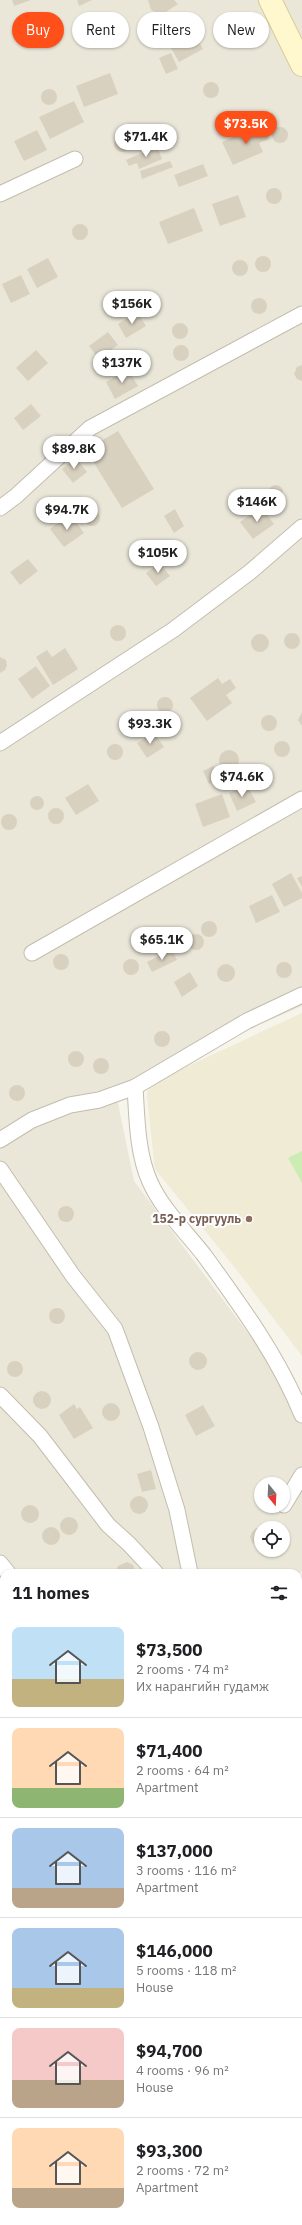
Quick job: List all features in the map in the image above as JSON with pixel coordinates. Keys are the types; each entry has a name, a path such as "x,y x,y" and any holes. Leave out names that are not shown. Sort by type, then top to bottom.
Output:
{"main road":[{"path":"270,0 302,65"}],"street":[{"path":"0,194 74,160"},
{"path":"0,508 16,496 90,428 302,314"},
{"path":"0,743 172,630 250,572 302,527"},
{"path":"32,953 302,799"},
{"path":"0,1140 32,1120 70,1105 99,1100 135,1087 247,1021 302,995"},
{"path":"135,1087 141,1150 150,1183 165,1207 204,1256 271,1350 302,1414"},
{"path":"0,1169 73,1276 115,1329 151,1427 177,1510 189,1569"},
{"path":"0,1395 40,1436 108,1525 129,1544 152,1569"},
{"path":"290,1495 302,1475"}],"shaded area":[{"path":"0,0 302,0 302,1006 115,1089 134,1181 302,1405 302,1569 0,1569"},
{"name":"152-р сургууль","path":"302,1013 302,1356 236,1269 155,1169 147,1096 148,1090 154,1084 173,1073"}],"green space":[{"path":"302,1151 302,1183 288,1158"}],"building":[{"path":"12,0 31,0 14,6"},
{"path":"77,0 92,0 79,6"},
{"path":"148,0 174,0 178,4 166,12 155,12 151,10"},
{"path":"171,48 203,49 179,62"},
{"path":"171,53 178,69 166,74 159,58"},
{"path":"110,73 118,94 84,107 76,86"},
{"path":"208,82 214,82 219,87 217,96 214,98 208,98 203,93 203,87"},
{"path":"46,89 52,89 57,94 55,103 52,105 46,105 41,100 41,94"},
{"path":"74,101 84,122 50,139 39,117"},
{"path":"262,125 269,139 259,143 263,152 233,165 222,142"},
{"path":"277,127 283,127 288,132 286,141 283,143 277,143 272,138 272,132"},
{"path":"37,130 47,150 24,161 14,141"},
{"path":"119,136 125,136 130,141 128,150 125,152 119,152 114,147 114,141"},
{"path":"157,146 162,159 139,169 137,163 129,166 126,160"},
{"path":"170,161 173,167 142,179 140,171"},
{"path":"203,164 208,176 179,187 174,175"},
{"path":"271,188 277,188 282,193 280,202 277,204 271,204 266,199 266,193"},
{"path":"238,195 246,217 220,226 212,204"},
{"path":"194,208 203,231 168,244 159,222"},
{"path":"77,224 83,224 88,229 86,238 83,240 77,240 72,235 72,229"},
{"path":"260,256 266,256 271,261 269,270 266,272 260,272 255,267 255,261"},
{"path":"48,258 58,277 37,288 27,269"},
{"path":"240,260 246,262 248,268 246,274 240,276 234,274 232,268 234,262"},
{"path":"21,275 30,294 11,303 2,284"},
{"path":"256,298 262,298 267,303 265,312 262,314 256,314 251,309 251,303"},
{"path":"137,312 146,326 126,338 118,324"},
{"path":"177,323 183,323 188,328 186,337 183,339 177,339 172,334 172,328"},
{"path":"108,332 118,345 99,359 89,346"},
{"path":"178,345 184,345 189,350 187,359 184,361 178,361 173,356 173,350"},
{"path":"36,350 48,363 28,381 16,368"},
{"path":"302,365 302,381 297,379 294,374 297,367"},
{"path":"128,369 138,386 115,399 106,382"},
{"path":"31,404 41,416 23,430 14,418"},
{"path":"118,431 154,489 122,508 86,450"},
{"path":"76,458 87,472 73,483 62,469"},
{"path":"273,485 279,485 283,489 283,495 279,499 273,499 269,495 269,489"},
{"path":"261,507 274,524 253,539 240,522"},
{"path":"175,509 184,526 174,533 164,516"},
{"path":"89,510 95,510 100,515 98,524 95,526 89,526 84,521 84,515"},
{"path":"70,514 84,533 64,547 50,529"},
{"path":"28,559 38,571 20,585 10,572"},
{"path":"160,563 170,576 156,586 146,573"},
{"path":"115,625 121,625 126,630 124,639 121,641 115,641 110,636 110,630"},
{"path":"289,633 295,633 300,638 298,647 295,649 289,649 284,644 284,638"},
{"path":"260,634 266,637 269,643 266,649 260,652 254,649 251,643 254,637"},
{"path":"65,648 78,669 53,685 36,657 47,650 52,657"},
{"path":"0,657 6,660 7,665 5,670 0,673"},
{"path":"36,666 50,686 32,699 18,679"},
{"path":"218,678 222,684 230,679 236,688 226,695 232,703 207,721 190,698"},
{"path":"162,697 168,697 173,702 171,711 168,713 162,713 157,708 157,702"},
{"path":"302,712 302,726 298,720"},
{"path":"266,715 272,715 277,720 275,729 272,731 266,731 261,726 261,720"},
{"path":"133,716 139,716 144,721 142,730 139,732 133,732 128,727 128,721"},
{"path":"154,733 164,747 147,758 137,743"},
{"path":"279,741 285,741 290,746 288,755 285,757 279,757 274,752 274,746"},
{"path":"112,744 118,744 123,749 121,758 118,760 112,760 107,755 107,749"},
{"path":"229,750 236,753 239,760 236,767 229,770 222,767 219,760 222,753"},
{"path":"213,766 220,779 209,784 203,771"},
{"path":"88,784 99,801 76,815 65,798"},
{"path":"247,785 256,802 237,811 229,793"},
{"path":"222,794 230,817 203,827 195,804"},
{"path":"34,796 40,796 44,800 44,806 40,810 34,810 30,806 30,800"},
{"path":"53,808 59,808 64,813 62,822 59,824 53,824 48,819 48,813"},
{"path":"6,814 12,814 17,819 15,828 12,830 6,830 1,825 1,819"},
{"path":"291,873 302,893 302,898 284,907 272,884"},
{"path":"302,876 302,887 297,878"},
{"path":"272,895 280,912 256,923 249,906"},
{"path":"206,921 212,921 217,926 215,935 212,937 206,937 201,932 201,926"},
{"path":"193,934 199,934 204,939 202,948 199,950 193,950 188,945 188,939"},
{"path":"172,949 177,960 152,972 147,962"},
{"path":"58,954 64,954 69,959 67,968 64,970 58,970 53,965 53,959"},
{"path":"128,959 134,959 139,964 137,973 134,975 128,975 123,970 123,964"},
{"path":"281,962 287,962 292,967 290,976 287,978 281,978 276,973 276,967"},
{"path":"226,964 232,967 235,973 232,979 226,982 220,979 217,973 220,967"},
{"path":"190,972 198,986 182,997 174,982"},
{"path":"159,1031 165,1031 170,1036 168,1045 165,1047 159,1047 154,1042 154,1036"},
{"path":"73,1051 79,1051 84,1056 82,1065 79,1067 73,1067 68,1062 68,1056"},
{"path":"101,1058 107,1060 109,1066 107,1072 101,1074 95,1072 93,1066 95,1060"},
{"path":"14,1085 20,1085 25,1090 23,1099 20,1101 14,1101 9,1096 9,1090"},
{"path":"63,1206 69,1206 74,1211 72,1220 69,1222 63,1222 58,1217 58,1211"},
{"path":"54,1308 60,1308 65,1313 63,1322 60,1324 54,1324 49,1319 49,1313"},
{"path":"198,1352 204,1355 207,1361 204,1367 198,1370 192,1367 189,1361 192,1355"},
{"path":"12,1361 18,1361 23,1366 21,1375 18,1377 12,1377 7,1372 7,1366"},
{"path":"42,1391 48,1394 51,1400 48,1406 42,1409 36,1406 33,1400 36,1394"},
{"path":"111,1403 117,1406 120,1412 117,1418 111,1421 105,1418 102,1412 105,1406"},
{"path":"74,1404 77,1409 80,1407 93,1428 74,1439 59,1415"},
{"path":"203,1405 215,1426 196,1436 185,1415"},
{"path":"151,1470 156,1489 142,1492 137,1474"},
{"path":"139,1496 145,1499 148,1505 145,1511 139,1514 133,1511 130,1505 133,1499"},
{"path":"30,1505 36,1508 39,1514 36,1520 30,1523 24,1520 21,1514 24,1508"},
{"path":"69,1517 75,1520 78,1526 75,1532 69,1535 63,1532 60,1526 63,1520"},
{"path":"51,1527 57,1530 60,1536 57,1542 51,1545 45,1542 42,1536 45,1530"},
{"path":"254,1530 254,1544 252,1543 250,1537"},
{"path":"127,1562 133,1565 134,1569 117,1569 118,1566"}],"place":[{"name":"152-р сургууль","path":"249,1219"}]}
